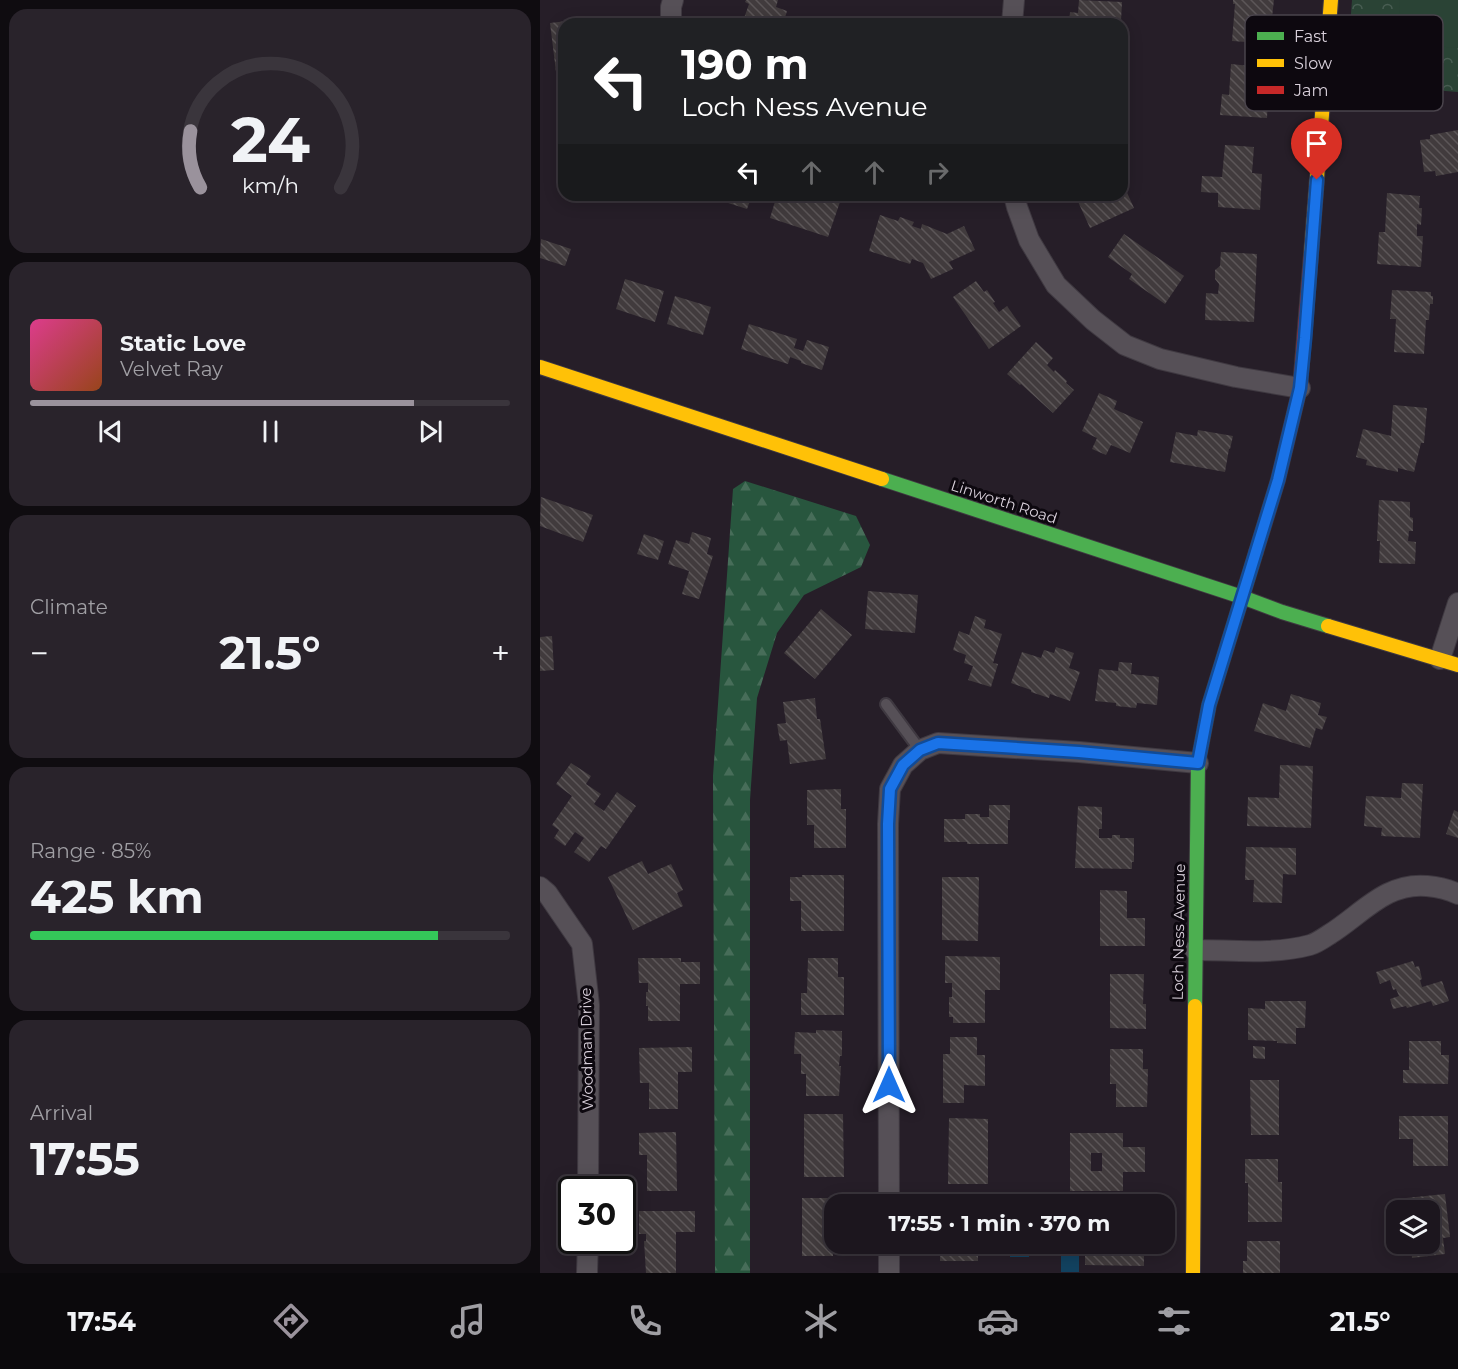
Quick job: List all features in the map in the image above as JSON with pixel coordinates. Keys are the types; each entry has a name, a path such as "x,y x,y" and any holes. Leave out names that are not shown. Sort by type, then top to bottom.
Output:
{"street":[{"path":"672,18 673,0"},
{"path":"1012,18 1014,0"},
{"name":"Loch Ness Avenue","path":"1330,15 1331,0"},
{"name":"Loch Ness Avenue","path":"1193,1273 1198,763 1209,705 1278,480 1300,388 1322,111"},
{"path":"1016,201 1029,240 1056,285 1093,320 1125,345 1160,359 1236,377 1300,388"},
{"name":"Linworth Road","path":"540,367 1282,612 1449,662"},
{"path":"1449,662 1458,603"},
{"path":"889,1194 888,824 890,789 903,765 920,750 938,743 1079,752 1198,763"},
{"path":"1195,950 1284,950 1313,945 1382,896 1400,888 1418,885 1438,887 1458,894"},
{"name":"Woodman Drive","path":"540,887 547,893 582,944 589,1005 588,1176"},
{"path":"587,1273 588,1254"},
{"path":"889,1254 889,1273"}],"lane":[{"path":"886,704 920,750"}],"green space":[{"path":"1352,0 1458,0 1458,92 1443,91 1443,15 1351,15"},
{"path":"1400,0 1458,0 1458,48 1443,47 1443,15 1399,15"},
{"path":"745,481 856,516 870,545 861,567 804,595 777,633 757,698 750,800 750,1273 715,1273 713,776 733,489"}],"water":[{"path":"1010,1254 1029,1254 1029,1257 1010,1257"},
{"path":"1061,1254 1079,1254 1079,1272 1061,1272"}],"building":[{"path":"746,0 778,0 776,7 787,11 785,18 744,18 749,4 745,2"},
{"path":"1079,0 1122,2 1121,18 1070,18 1070,12 1078,13"},
{"path":"1233,0 1274,0 1272,15 1245,15 1245,42 1232,41 1235,4"},
{"path":"558,22 557,80 550,23"},
{"path":"1231,64 1245,65 1245,111 1267,111 1267,118 1220,115 1222,94 1229,95"},
{"path":"1458,130 1458,172 1436,176 1435,171 1424,172 1420,140 1430,139 1430,135"},
{"path":"1225,145 1254,147 1252,173 1262,174 1260,210 1218,207 1218,193 1201,192 1202,176 1222,177"},
{"path":"1387,193 1420,196 1421,225 1417,224 1417,236 1423,236 1421,267 1377,264 1379,232 1385,232"},
{"path":"1128,195 1134,208 1090,228 1078,201 1128,201"},
{"path":"722,201 750,201 747,209"},
{"path":"775,201 840,201 828,237 770,218"},
{"path":"880,215 898,221 900,217 914,222 912,226 921,229 922,224 947,234 964,226 975,250 949,262 953,269 931,279 923,263 912,259 910,264 869,251"},
{"path":"1124,234 1184,276 1165,304 1129,279 1132,274 1108,257"},
{"path":"541,239 571,249 565,266 540,258"},
{"path":"1221,252 1257,254 1254,322 1205,320 1206,293 1218,294 1219,284 1215,279 1215,270 1220,266"},
{"path":"625,279 664,291 655,322 616,309"},
{"path":"976,281 984,292 987,290 999,312 1007,306 1021,326 989,349 953,297"},
{"path":"1392,290 1431,292 1433,296 1429,320 1426,320 1424,354 1394,352 1396,319 1390,319"},
{"path":"675,296 711,307 703,335 667,324"},
{"path":"749,324 797,339 794,348 803,351 807,340 829,347 822,370 790,357 788,364 741,349"},
{"path":"1036,342 1053,358 1047,365 1067,381 1066,383 1074,390 1053,413 1007,374"},
{"path":"1099,393 1117,401 1114,409 1143,422 1130,453 1111,445 1106,455 1092,449 1097,438 1082,431"},
{"path":"1393,405 1427,408 1424,443 1421,443 1414,472 1398,468 1398,472 1366,465 1367,460 1356,457 1363,429 1391,436"},
{"path":"1198,430 1233,436 1225,472 1170,462 1176,432 1197,436"},
{"path":"541,497 593,515 583,542 540,526"},
{"path":"1379,500 1410,502 1413,531 1409,531 1408,541 1416,542 1415,564 1379,563 1380,541 1377,541"},
{"path":"692,532 711,538 707,554 713,556 699,599 682,594 689,571 668,564 676,540 689,544"},
{"path":"644,534 664,541 658,560 637,554"},
{"path":"868,591 918,595 915,633 865,629"},
{"path":"821,609 852,635 815,679 784,653"},
{"path":"975,616 986,620 984,628 1002,634 993,663 998,664 991,687 968,680 973,666 964,663 966,655 953,650 959,631 969,635"},
{"path":"552,636 554,670 540,671 540,637"},
{"path":"1056,647 1074,653 1069,668 1080,672 1070,701 1050,694 1049,698 1011,683 1022,652 1041,658 1044,650 1054,653"},
{"path":"1119,662 1132,663 1131,674 1159,677 1157,705 1137,703 1136,708 1095,701 1099,669 1118,671"},
{"path":"1291,694 1321,703 1318,715 1327,717 1322,730 1316,728 1310,748 1254,731 1263,703 1286,711"},
{"path":"815,698 826,759 790,764 787,740 780,741 777,724 786,723 783,702"},
{"path":"571,763 591,776 586,784 601,794 594,804 604,811 617,792 636,806 606,849 601,846 589,862 574,852 584,838 575,832 565,846 554,838 559,830 552,825 572,796 556,784"},
{"path":"1280,765 1313,766 1311,828 1247,826 1248,797 1279,798"},
{"path":"1402,783 1423,784 1420,838 1381,836 1382,828 1364,826 1366,796 1401,798"},
{"path":"841,789 841,809 846,809 846,848 814,848 814,825 807,825 807,790"},
{"path":"989,805 1010,805 1008,844 944,842 944,819 965,819 965,814 980,814 980,817 989,817"},
{"path":"1078,806 1102,807 1102,829 1099,829 1099,838 1112,838 1112,835 1120,835 1120,838 1134,838 1132,869 1075,868"},
{"path":"1454,810 1458,812 1458,838 1446,834"},
{"path":"1246,847 1296,848 1296,875 1283,874 1282,903 1253,902 1254,880 1245,880"},
{"path":"642,861 648,874 671,864 683,890 677,893 683,906 633,930 608,877"},
{"path":"802,875 844,875 844,931 801,931 801,901 790,901 790,877 802,877"},
{"path":"942,877 979,877 978,941 942,940"},
{"path":"1100,890 1127,891 1127,918 1145,918 1145,946 1100,946"},
{"path":"945,956 1000,957 1000,990 985,990 985,1023 953,1023 953,1017 949,1017 952,983 945,983"},
{"path":"638,958 681,958 681,962 700,962 700,984 680,984 680,1021 648,1021 646,992 648,992 648,983 639,983"},
{"path":"808,958 838,958 838,977 844,977 844,1015 801,1015 801,993 807,993"},
{"path":"1413,961 1415,967 1419,966 1422,987 1442,981 1449,1001 1433,1006 1431,1001 1407,1008 1406,1006 1393,1009 1390,999 1399,996 1396,989 1393,990 1390,980 1380,984 1376,972"},
{"path":"1110,974 1144,974 1143,1004 1146,1004 1146,1029 1110,1028"},
{"path":"1265,1001 1306,1001 1305,1028 1296,1028 1296,1044 1248,1040 1248,1008 1265,1009"},
{"path":"816,1030 842,1031 839,1096 806,1096 806,1074 801,1074 801,1054 794,1054 795,1032 816,1033"},
{"path":"950,1037 977,1037 977,1055 985,1055 985,1086 964,1085 964,1103 943,1103 943,1054 950,1054"},
{"path":"1409,1041 1441,1041 1441,1055 1449,1055 1448,1084 1403,1083 1403,1070 1409,1070"},
{"path":"1253,1046 1265,1047 1265,1059 1253,1058"},
{"path":"692,1047 692,1072 678,1072 678,1109 649,1109 649,1083 640,1083 639,1048"},
{"path":"1110,1049 1143,1049 1143,1069 1148,1069 1147,1107 1116,1107 1116,1084 1110,1084"},
{"path":"1250,1080 1279,1080 1279,1135 1251,1135"},
{"path":"804,1114 843,1114 844,1177 804,1177"},
{"path":"1399,1116 1448,1116 1448,1166 1413,1166 1413,1139 1399,1139"},
{"path":"949,1118 988,1119 988,1184 948,1184"},
{"path":"676,1132 677,1191 647,1191 647,1155 639,1155 639,1133"},
{"path":"1070,1133 1123,1133 1123,1147 1145,1147 1145,1172 1123,1172 1123,1191 1070,1191","holes":["1091,1153 1102,1153 1102,1171 1091,1171"]},
{"path":"1245,1159 1278,1159 1278,1182 1282,1182 1282,1222 1248,1222 1248,1183 1245,1183"},
{"path":"1445,1194 1450,1237 1443,1238 1445,1254 1412,1258 1412,1254 1440,1254 1440,1200 1406,1200 1406,1198"},
{"path":"802,1198 824,1198 824,1254 833,1254 833,1256 802,1256"},
{"path":"639,1211 695,1211 695,1232 676,1232 676,1273 646,1273 644,1241 646,1241 646,1234 639,1234"},
{"path":"1247,1241 1280,1241 1280,1273 1243,1273 1243,1261 1247,1261"},
{"path":"940,1254 978,1254 978,1261 940,1261"},
{"path":"1085,1254 1144,1254 1144,1266 1085,1265"}],"traffic: fast":[{"path":"882,479 1328,626"},
{"path":"1195,1006 1198,763 1209,705 1256,552"}],"traffic: slow":[{"path":"1330,15 1331,0"},
{"path":"1311,255 1322,111"},
{"path":"540,367 882,479"},
{"path":"1328,626 1458,665"},
{"path":"1193,1273 1195,1006"}],"traffic: jam":[{"path":"1256,552 1278,480 1300,388 1311,255"}],"route":[{"path":"889,1085 888,824 890,789 903,765 920,750 938,743 1079,752 1198,763 1209,705 1278,480 1300,388 1317,180"}]}
